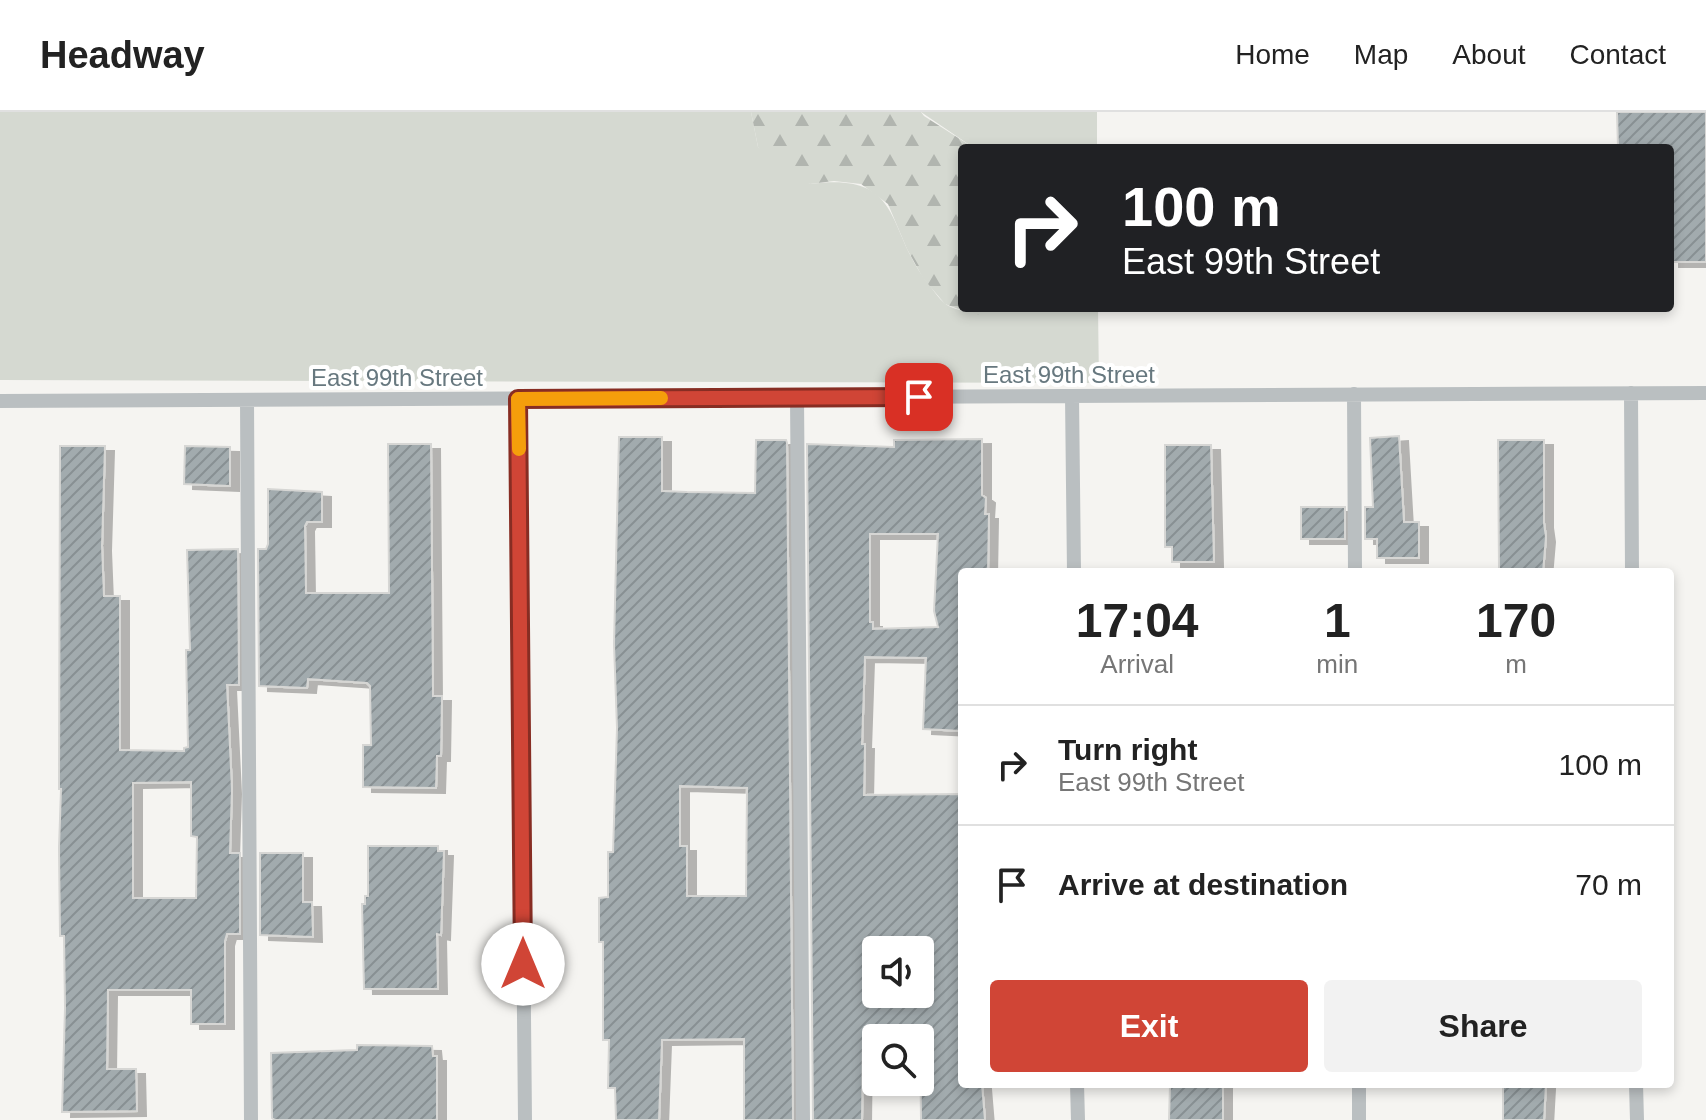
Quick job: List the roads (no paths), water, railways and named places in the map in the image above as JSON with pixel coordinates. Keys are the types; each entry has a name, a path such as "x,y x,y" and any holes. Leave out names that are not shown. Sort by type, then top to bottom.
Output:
{"street":[{"path":"1631,393 1632,568"},
{"name":"East 99th Street","path":"0,401 1706,393"},
{"path":"1354,394 1355,568"},
{"path":"1072,396 1074,568"},
{"path":"797,398 803,1120"},
{"path":"518,399 525,1120"},
{"path":"247,400 251,1120"},
{"path":"1077,1088 1078,1120"},
{"path":"1359,1088 1359,1120"},
{"path":"1636,1088 1637,1120"}]}
